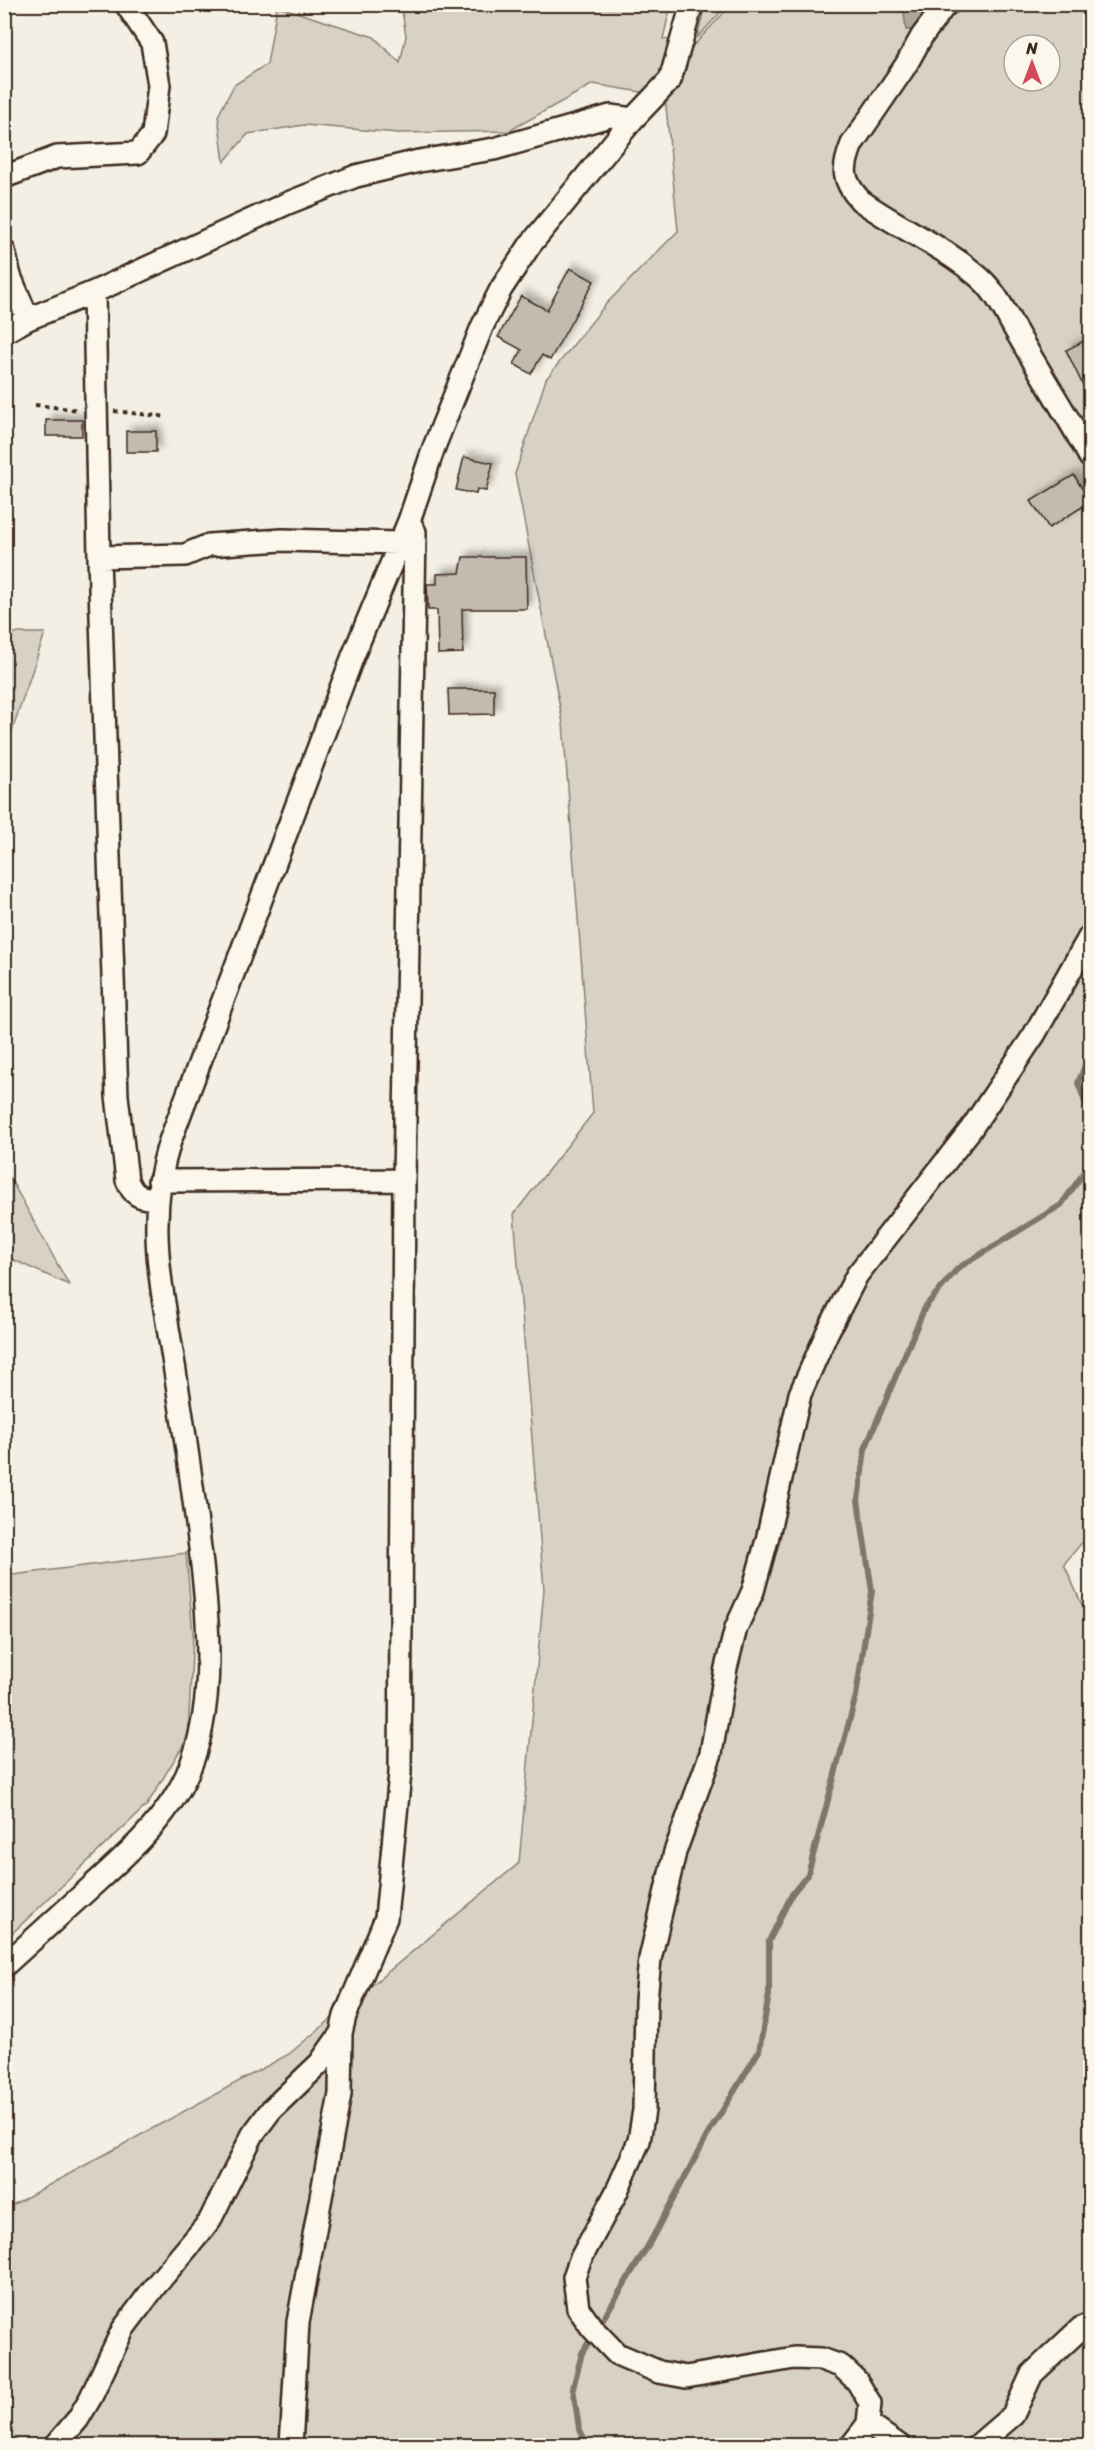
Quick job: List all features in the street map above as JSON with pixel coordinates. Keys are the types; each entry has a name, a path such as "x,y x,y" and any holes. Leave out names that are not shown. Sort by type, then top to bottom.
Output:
{"street":[{"path":"4,177 57,157 138,153 153,134 159,85 152,43 126,4"},
{"path":"4,1966 128,1853 157,1821 184,1781 192,1764 200,1733 209,1646 208,1618 194,1497 160,1282 156,1236 158,1190 170,1141 316,755 409,521 459,380 501,289 530,244 633,119 670,80 692,4"},
{"path":"946,4 922,36 906,65 852,144 847,157 845,177 849,187 860,200 963,265 991,288 999,298 1020,339 1090,457"},
{"path":"4,332 28,319 94,292 288,203 356,176 419,161 494,149 610,116 633,119"},
{"path":"4,251 10,276 28,319"},
{"path":"94,292 99,556 117,1096 127,1180 132,1192 140,1198 158,1190 404,1180"},
{"path":"291,2445 298,2322 340,2094 341,2033 345,2016 386,1918 400,1773 404,1180 415,532 409,521"},
{"path":"99,556 185,555 209,545 282,540 399,543"},
{"path":"850,2445 868,2424 870,2403 857,2381 842,2366 821,2359 794,2358 686,2377 659,2372 617,2354 592,2328 578,2308 574,2277 580,2260 639,2141 644,2110 646,2000 650,1959 675,1852 711,1753 726,1668 736,1628 753,1591 767,1540 800,1394 826,1333 857,1275 971,1129 1034,1035 1090,936"},
{"path":"55,2445 78,2419 91,2397 123,2329 156,2285 210,2222 253,2134 271,2110 320,2063 341,2033"},
{"path":"977,2445 1013,2415 1032,2374 1081,2328 1090,2324"},
{"path":"868,2424 900,2445"}],"shaded area":[{"path":"401,5 671,5 663,39 695,44 731,5 906,5 913,40 970,5 1090,5 1090,1533 1064,1564 1090,1623 1090,2445 5,2446 5,2209 289,2054 519,1863 544,1589 514,1214 593,1113 563,723 515,474 546,379 606,304 678,231 665,96 593,84 509,131 398,133 304,125 248,134 224,162 218,116 234,85 267,64 277,6 374,37 400,63 406,36"},
{"path":"705,5 727,5 697,38"},
{"path":"903,5 928,5 919,30 906,30"},
{"path":"4,633 45,633 5,752"},
{"path":"5,1169 69,1285 5,1256"},
{"path":"186,1553 193,1634 188,1737 147,1805 5,1940 5,1576"}],"building":[{"path":"570,268 594,281 550,360 542,355 531,374 514,364 522,350 498,337 521,296 547,310"},
{"path":"1090,338 1090,400 1066,350"},
{"path":"46,420 82,420 82,436 46,436"},
{"path":"126,431 156,431 156,452 126,452"},
{"path":"464,457 493,463 486,491 477,489 476,494 456,490"},
{"path":"1074,475 1090,502 1049,528 1031,501"},
{"path":"463,557 526,557 527,609 462,609 463,653 438,654 437,610 428,610 427,584 437,584 437,574 460,573"},
{"path":"448,689 494,689 494,714 449,715"}],"waterway":[{"path":"1090,1053 1078,1083 1090,1115"},
{"path":"588,2446 579,2428 573,2388 582,2353 649,2244 708,2134 759,2051 769,1995 769,1941 792,1894 808,1874 856,1696 872,1591 858,1500 865,1449 925,1307 958,1268 1061,1205 1090,1164"}]}
